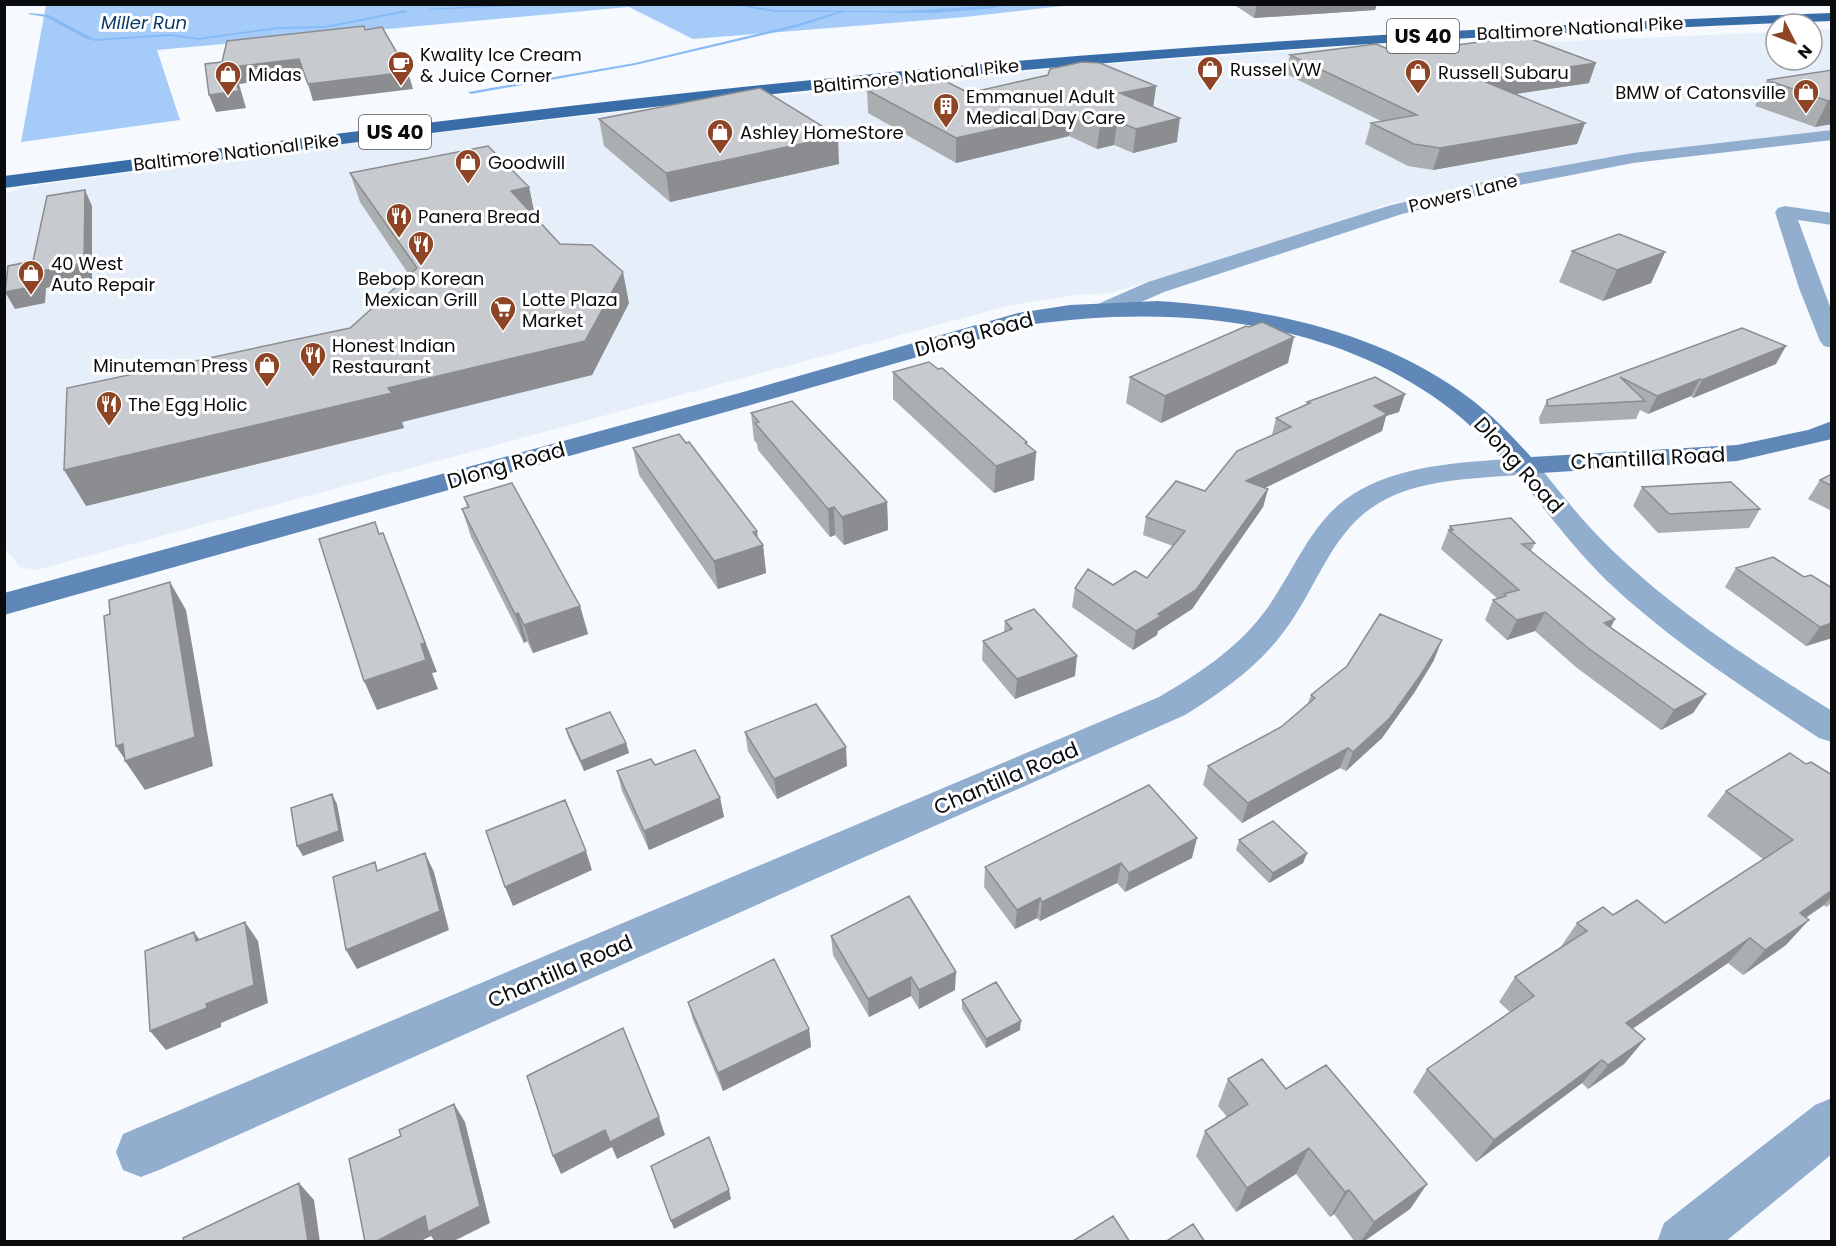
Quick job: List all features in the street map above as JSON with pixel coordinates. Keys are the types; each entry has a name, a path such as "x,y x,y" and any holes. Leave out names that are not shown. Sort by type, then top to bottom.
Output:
{"main road":[{"name":"Baltimore National Pike","path":"797,70 988,53 1230,36 1832,12"},
{"name":"Baltimore National Pike","path":"4,182 474,122 1000,67 1499,31 1832,17"}],"street":[{"name":"Powers Lane","path":"1108,308 1156,287 1395,210 1503,182 1633,158 1832,135"},
{"path":"1832,219 1785,212 1810,288 1832,341"},
{"name":"Dlong Road","path":"4,604 723,405 1026,318 1108,308 1159,308 1237,315 1309,332 1359,349 1400,367 1461,404 1490,429 1591,546 1635,588 1695,637 1832,729"},
{"name":"Chantilla Road","path":"141,1152 1172,706 1204,687 1236,662 1262,637 1284,609 1330,529 1350,510 1371,497 1423,477 1524,466 1737,453 1805,439 1832,429"},
{"path":"1683,1242 1832,1122"}],"shaded area":[{"path":"46,5 1071,5 965,17 693,39 629,7 157,50 180,120 21,142"},
{"path":"1824,29 1831,29 1831,133 1627,155 1507,176 1378,207 1371,214 1111,293 1076,295 1011,305 36,570 20,567 5,549 4,194 24,187 349,143 682,105 1094,65 1359,46 1369,50 1764,33 1764,72 1824,72"}],"building":[{"path":"364,26 365,30 382,27 408,72 308,84 299,59 232,67 239,91 209,95 205,64 222,62 227,41"},
{"path":"1523,36 1596,63 1481,80 1585,123 1440,148 1414,144 1371,123 1417,115 1290,55 1376,44 1398,53"},
{"path":"1082,62 1100,63 1156,86 1120,93 1180,118 1136,129 1117,121 1100,125 1071,112 956,138 867,90 935,76 969,93 1048,75 1050,69"},
{"path":"1832,70 1832,100 1828,101 1767,80 1824,72"},
{"path":"760,88 838,136 666,173 599,119"},
{"path":"488,146 529,187 511,191 560,244 592,245 623,272 585,341 388,388 392,393 64,470 67,388 350,328 417,268 350,173"},
{"path":"85,190 84,263 37,272 36,286 5,292 8,266 33,261 47,196"},
{"path":"1619,234 1665,252 1617,270 1572,251"},
{"path":"1262,322 1294,337 1165,396 1130,377 1246,326"},
{"path":"1742,328 1786,346 1657,396 1620,377 1645,401 1548,406 1547,400"},
{"path":"929,362 938,369 942,368 1036,452 996,466 893,372"},
{"path":"1375,377 1405,394 1374,406 1387,414 1246,481 1268,489 1196,590 1158,614 1161,616 1136,631 1075,588 1088,569 1113,585 1135,571 1147,578 1185,531 1146,517 1176,481 1205,491 1237,451 1291,427 1276,418 1310,403 1307,402"},
{"path":"792,401 887,502 842,517 834,507 828,509 755,423 759,422 751,413"},
{"path":"679,434 686,443 689,442 757,531 753,532 763,545 714,561 633,448"},
{"path":"1832,474 1832,486 1820,480"},
{"path":"1731,482 1760,509 1669,514 1642,487"},
{"path":"512,483 580,606 524,625 518,613 515,614 462,509 469,507 464,497"},
{"path":"1511,518 1535,543 1522,544 1615,619 1604,623 1706,694 1674,710 1588,648 1545,612 1517,620 1493,600 1519,590 1449,530 1453,530 1450,526"},
{"path":"375,522 379,534 383,533 425,643 421,644 426,660 364,681 319,539"},
{"path":"1773,557 1804,577 1811,575 1832,588 1832,623 1820,627 1736,568"},
{"path":"170,582 195,737 125,761 123,744 116,746 104,616 110,614 109,600"},
{"path":"1034,609 1077,656 1017,679 983,641 1012,629 1005,621"},
{"path":"1380,614 1442,640 1422,673 1390,718 1353,752 1348,748 1248,803 1208,766 1281,727 1315,698 1311,695 1347,666"},
{"path":"816,704 846,747 774,779 745,732"},
{"path":"610,712 626,743 581,761 566,729"},
{"path":"695,750 720,798 644,831 617,771 651,759 655,765"},
{"path":"1790,753 1806,764 1811,762 1832,775 1832,890 1800,913 1809,920 1765,950 1750,938 1626,1023 1645,1039 1608,1065 1602,1060 1494,1140 1427,1069 1534,996 1515,977 1587,931 1577,923 1603,907 1613,915 1637,900 1665,923 1793,840 1726,791"},
{"path":"1149,785 1197,838 1129,873 1121,863 1042,902 1040,898 1017,910 985,867"},
{"path":"332,794 339,831 297,846 291,808"},
{"path":"565,800 586,851 505,887 486,831"},
{"path":"1273,821 1307,853 1273,873 1239,840"},
{"path":"425,853 440,911 346,950 333,877 375,862 377,871"},
{"path":"909,896 956,972 919,990 911,977 868,999 831,936"},
{"path":"245,922 254,985 206,1004 207,1008 150,1031 145,951 194,932 196,941"},
{"path":"774,959 809,1029 718,1073 688,1002"},
{"path":"996,982 1021,1021 986,1039 962,1000"},
{"path":"623,1028 659,1117 610,1142 605,1130 553,1156 527,1076"},
{"path":"1262,1059 1286,1089 1326,1065 1427,1184 1374,1222 1349,1190 1345,1192 1309,1148 1247,1188 1205,1131 1248,1104 1228,1079"},
{"path":"454,1104 480,1206 428,1232 425,1216 375,1242 365,1242 349,1159 401,1136 399,1130"},
{"path":"709,1137 729,1190 671,1221 651,1166"},
{"path":"299,1183 308,1242 184,1242 183,1238"},
{"path":"1113,1216 1130,1242 1073,1242 1073,1241"},
{"path":"1193,1224 1205,1242 1165,1242"}],"waterway":[{"name":"Miller Run","path":"429,9 558,4"},
{"name":"Miller Run","path":"731,4 774,11 902,12 987,8 1015,4"},
{"name":"Miller Run","path":"30,14 47,16 96,40 170,35 198,39 278,28 325,27 406,11"},
{"path":"471,92 635,64 795,26 842,12"}],"place":[{"name":"Kwality Ice Cream & Juice Corner","path":"401,87"},
{"name":"Russel VW","path":"1210,92"},
{"name":"Russell Subaru","path":"1418,95"},
{"name":"Midas","path":"228,97"},
{"name":"BMW of Catonsville","path":"1806,115"},
{"name":"Emmanuel Adult Medical Day Care","path":"946,129"},
{"name":"Ashley HomeStore","path":"720,155"},
{"name":"Goodwill","path":"468,185"},
{"name":"Panera Bread","path":"399,239"},
{"name":"Bebop Korean Mexican Grill","path":"421,267"},
{"name":"40 West Auto Repair","path":"31,296"},
{"name":"Lotte Plaza Market","path":"503,332"},
{"name":"Honest Indian Restaurant","path":"313,378"},
{"name":"Minuteman Press","path":"267,388"},
{"name":"The Egg Holic","path":"109,427"}]}
